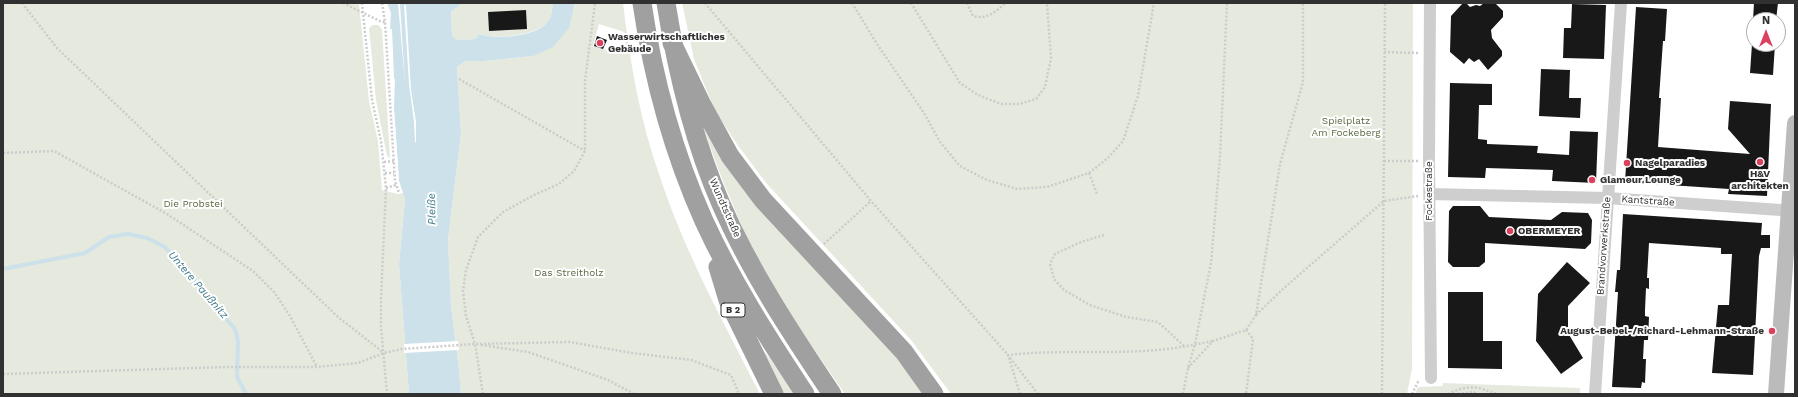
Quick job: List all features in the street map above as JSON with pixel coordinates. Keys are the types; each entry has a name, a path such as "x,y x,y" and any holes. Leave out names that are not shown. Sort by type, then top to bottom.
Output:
{"highway":[{"path":"642,3 652,62 661,100 686,176 704,222 736,284 805,394"},
{"name":"Wundtstraße","path":"666,3 672,43 689,112 721,204 770,297 832,394"},
{"path":"672,43 701,103 730,156 763,200 904,352 934,394"},
{"name":"B 2","path":"704,222 728,300 774,394"}],"main road":[{"path":"1776,394 1792,211 1795,123"}],"street":[{"name":"Fockestraße","path":"1430,3 1429,160 1431,378"},
{"name":"Brandvorwerkstraße","path":"1595,394 1621,3"},
{"name":"Kantstraße","path":"1430,194 1607,198 1792,211"}],"path":[{"path":"22,3 58,48 338,317 384,353"},
{"path":"344,3 382,22 385,22"},
{"path":"362,3 372,100 384,162 386,188 380,298 387,394"},
{"path":"382,3 385,22 394,173 399,193"},
{"path":"483,394 475,344 466,316 463,291 466,270 478,236 503,212 534,195 559,184 574,171 585,151 585,81 595,3"},
{"path":"705,3 871,201 1008,355 1038,394"},
{"path":"852,3 877,44 924,113 940,142 960,166 987,180 1017,189 1047,187 1089,173 1108,158 1123,141 1138,96 1154,3"},
{"path":"911,3 960,83 978,95 1000,104 1019,104 1036,99 1045,87 1051,58 1047,3"},
{"path":"967,3 973,16 980,18 990,15 1005,3"},
{"path":"1183,394 1188,368 1196,344 1210,263 1220,157 1227,3"},
{"path":"1256,315 1280,164 1303,82 1302,3"},
{"path":"1382,394 1385,3"},
{"path":"1384,52 1430,53"},
{"path":"459,79 585,151"},
{"path":"3,153 54,151 167,214 253,271 274,292 290,316 317,367"},
{"path":"1384,162 1429,160"},
{"path":"384,162 394,161"},
{"path":"385,173 394,173"},
{"path":"1089,173 1097,194"},
{"path":"386,188 396,185"},
{"path":"1008,355 1042,351 1099,352 1168,349 1213,341 1246,330 1256,315 1284,288 1384,201 1430,194"},
{"path":"813,253 871,201"},
{"path":"1104,235 1064,248 1054,254 1050,264 1054,279 1064,290 1090,306 1126,317 1158,322 1184,346"},
{"path":"1246,330 1253,339 1246,394"},
{"path":"1188,368 1213,341"},
{"path":"3,374 225,367 317,367 358,363 384,353 402,349 475,344 570,342 691,360 731,375 739,394"},
{"path":"475,344 528,352 608,380 634,394"},
{"path":"1008,355 1020,394"},
{"path":"1448,394 1458,389 1468,387 1481,388 1490,394 1500,394"},
{"path":"1458,394 1474,392 1475,394"}],"green space":[{"name":"Die Probstei","path":"3,3 359,3 369,101 378,141 382,190 398,194 403,193 405,199 399,264 409,394 3,394"},
{"path":"463,3 553,3 552,12 548,21 543,26 535,30 505,36 485,36 478,34 476,39 457,40 452,36 451,12"},
{"name":"Das Streitholz","path":"575,3 623,3 641,113 660,177 693,260 760,394 461,394 451,305 448,240 461,134 457,67 466,61 484,61 533,56 574,9","holes":["599,24 624,32 627,53 613,52 593,46"]},
{"name":"Spielplatz Am Fockeberg","path":"682,3 1413,3 1412,369 1407,394 951,394 911,340 767,184 739,147 715,111 694,59"},
{"path":"373,25 378,25 382,29 390,158 387,156 376,100 369,28"},
{"path":"695,103 819,268 928,394 845,394 790,314 760,264 724,185"},
{"path":"751,336 769,357 794,394 781,394"},
{"path":"1443,383 1580,388 1580,394 1415,394 1418,387 1443,386"}],"water":[{"name":"Pleiße","path":"387,3 398,3 405,84 400,3 463,3 451,12 452,36 457,40 476,39 478,34 485,36 505,37 526,34 543,27 551,15 553,3 575,3 569,28 553,47 533,56 484,61 466,61 457,67 461,134 448,240 451,305 461,394 409,394 399,264 405,199 399,182 394,108 395,79 392,29 390,29 391,13","holes":["404,5 406,5 411,90 416,122 416,142 409,84"]}],"pier":[{"path":"392,110 394,110 399,181 403,193 401,193 397,182"},
{"path":"458,341 459,350 404,353 404,344"}],"building":[{"path":"1463,3 1466,3 1470,7 1476,5 1480,6 1484,3 1495,3 1503,11 1503,17 1491,30 1492,38 1502,51 1502,56 1488,70 1479,59 1474,62 1469,58 1464,64 1450,52 1451,16"},
{"path":"1754,3 1778,3 1777,12 1753,12"},
{"path":"1572,4 1606,5 1604,59 1563,58 1564,28 1571,28"},
{"path":"1636,7 1667,9 1659,98 1661,98 1658,147 1750,154 1728,129 1730,101 1771,104 1767,196 1728,194 1729,189 1625,182"},
{"path":"526,10 527,29 489,31 488,12"},
{"name":"Wasserwirtschaftliches Gebäude","path":"597,36 607,40 603,49 594,46"},
{"path":"1751,52 1774,52 1773,75 1750,73"},
{"path":"1541,69 1570,70 1569,98 1581,98 1580,118 1539,116"},
{"path":"1450,83 1492,84 1492,105 1479,105 1478,139 1487,140 1487,144 1538,146 1537,153 1569,155 1570,131 1598,132 1596,183 1552,181 1553,170 1486,168 1485,178 1448,177"},
{"path":"1453,206 1480,206 1489,217 1551,220 1562,212 1588,213 1592,220 1591,243 1585,249 1485,243 1485,262 1479,267 1453,267 1448,262 1449,211"},
{"path":"1623,214 1762,223 1761,235 1770,235 1770,248 1761,248 1759,256 1753,375 1712,373 1718,305 1729,305 1732,254 1721,254 1721,248 1649,243 1647,278 1649,278 1649,289 1646,288 1645,310 1645,316 1649,317 1648,340 1644,340 1643,359 1646,359 1645,383 1642,382 1641,388 1612,387 1618,292 1615,292 1617,270 1620,270"},
{"path":"1567,262 1590,283 1568,306 1568,333 1583,358 1561,374 1536,341 1538,294"},
{"path":"1448,292 1483,292 1483,341 1502,341 1502,369 1448,368"}],"waterway":[{"name":"Untere Paußnitz","path":"3,269 85,253 109,237 128,234 147,238 165,247 235,329 238,341 237,377 246,394"}],"place":[{"name":"Wasserwirtschaftliches Gebäude","path":"600,43"},
{"name":"H&V architekten","path":"1760,162"},
{"name":"Nagelparadies","path":"1627,163"},
{"name":"Glamour Lounge","path":"1592,180"},
{"name":"OBERMEYER","path":"1510,231"},
{"name":"August-Bebel-/Richard-Lehmann-Straße","path":"1772,331"}]}
